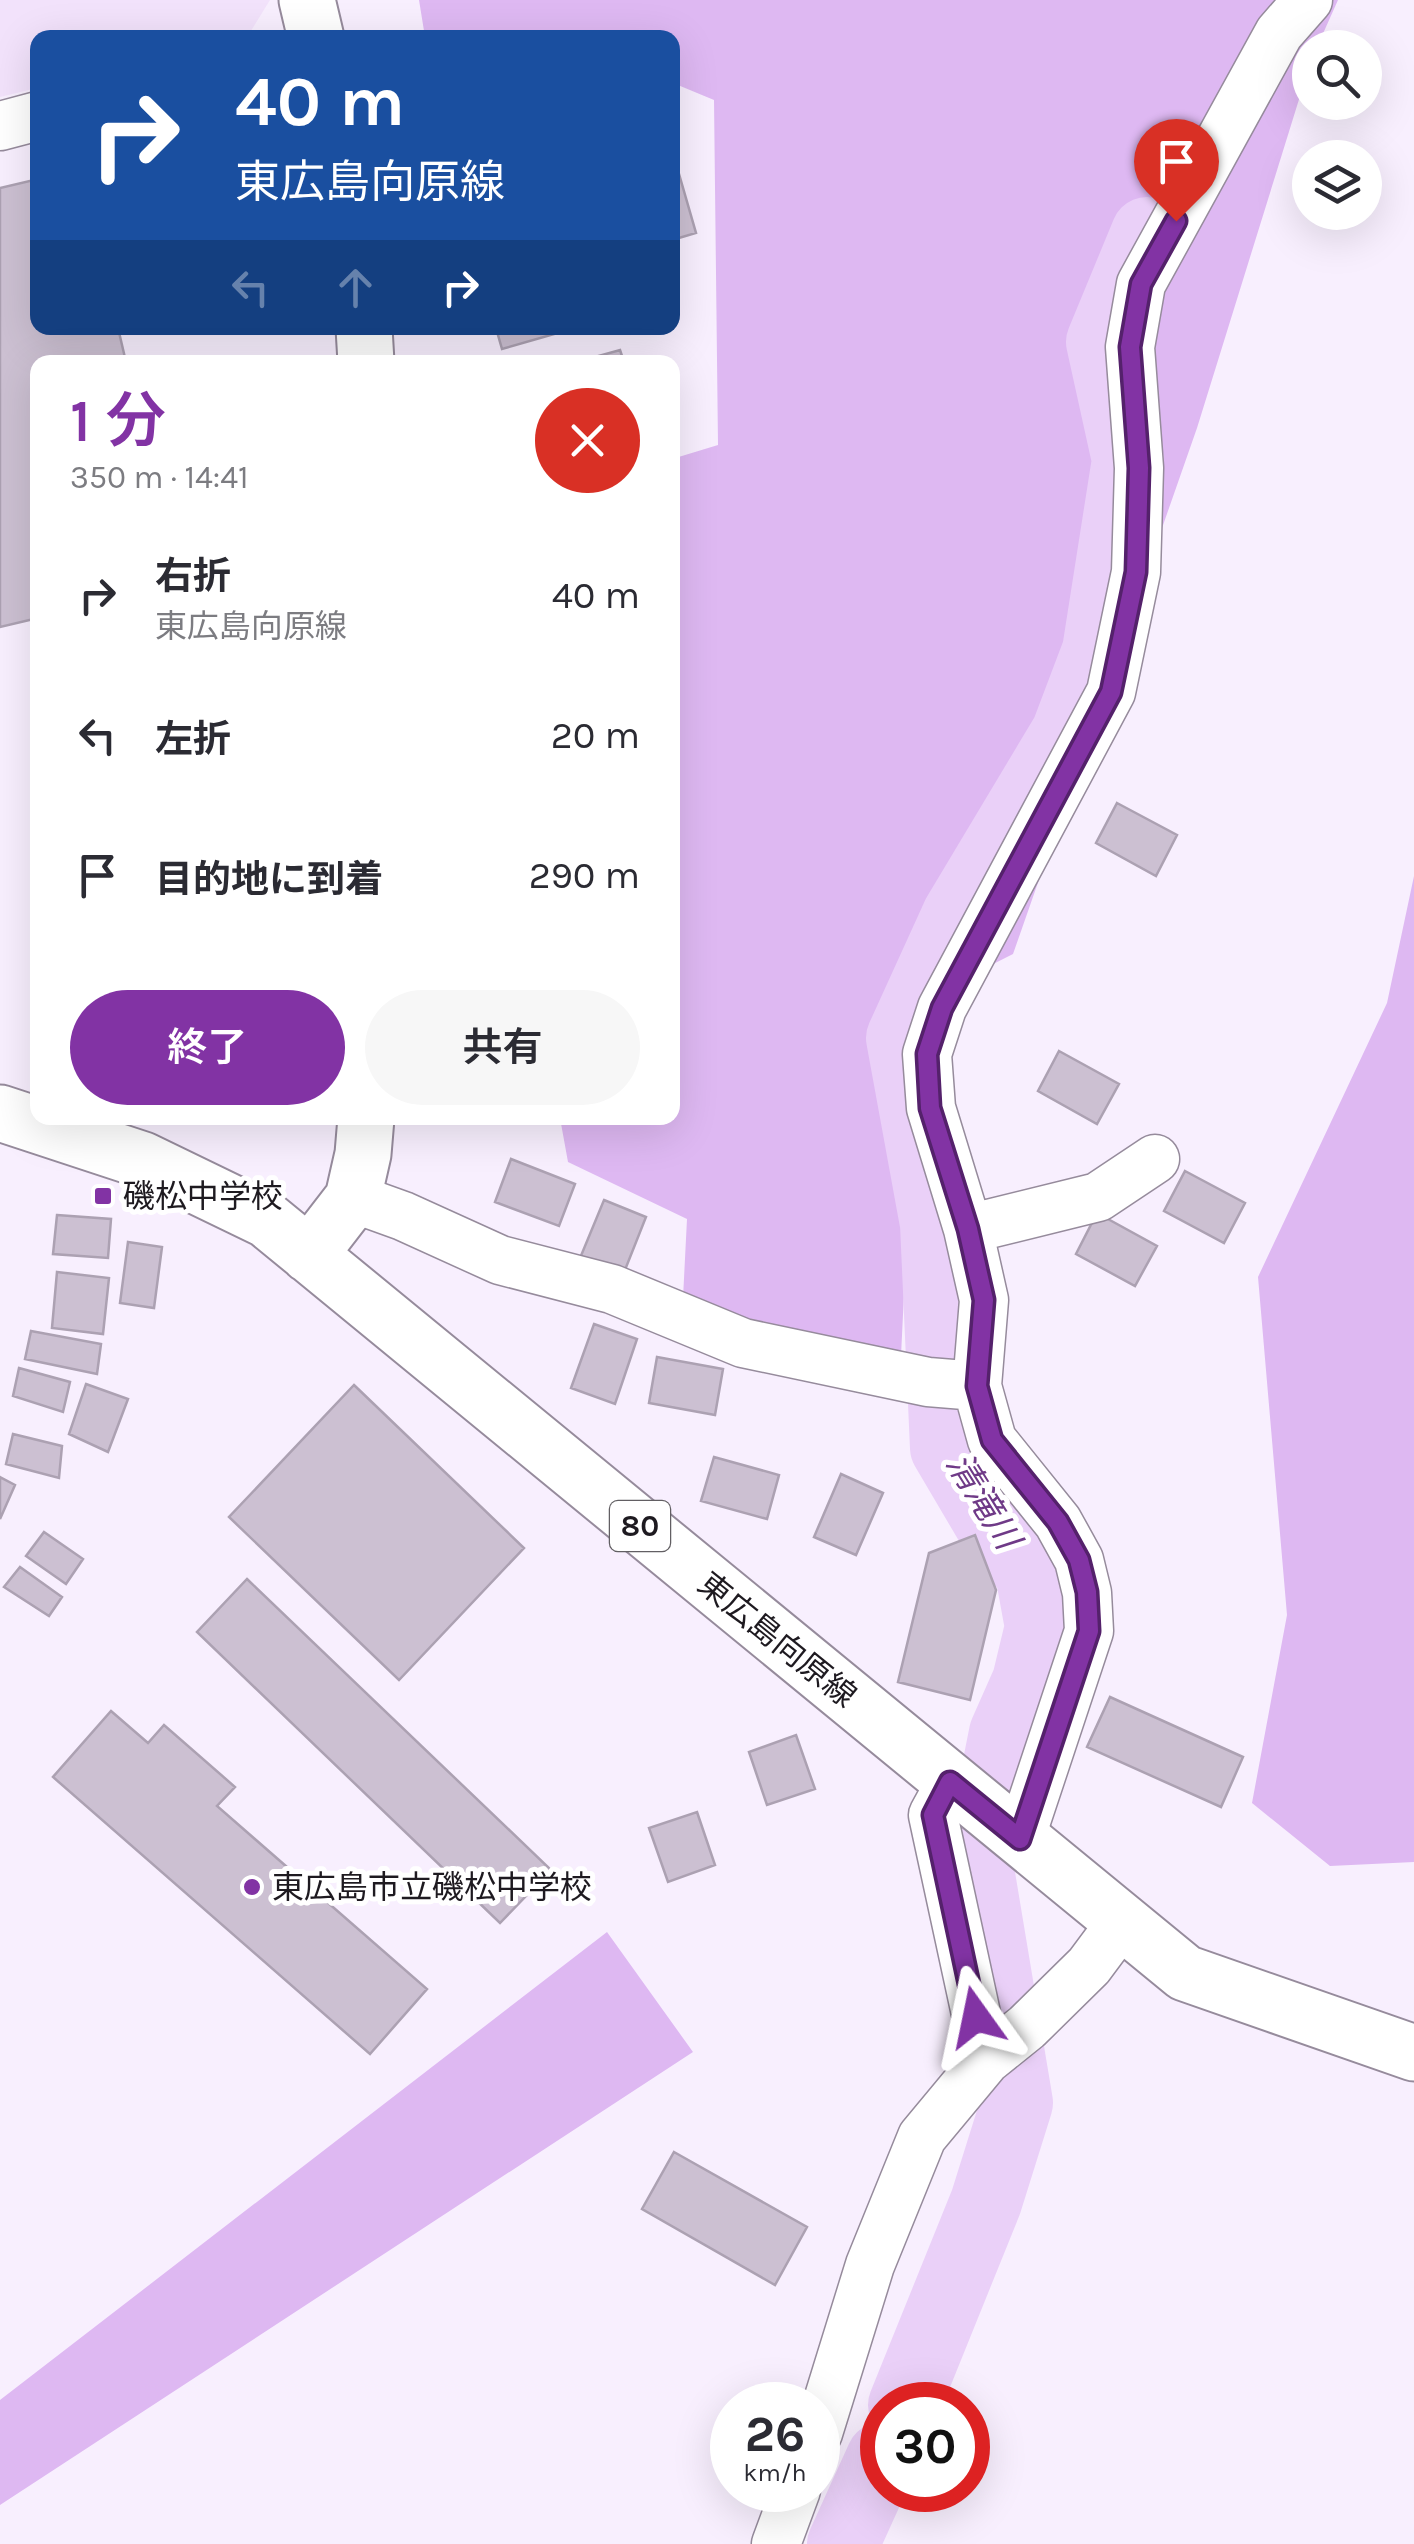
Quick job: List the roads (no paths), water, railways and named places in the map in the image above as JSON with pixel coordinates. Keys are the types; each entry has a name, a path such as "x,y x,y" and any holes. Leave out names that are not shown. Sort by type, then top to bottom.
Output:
{"main road":[{"path":"307,0 314,30"},
{"name":"東広島向原線","path":"0,1113 30,1123"},
{"name":"東広島向原線","path":"37,1125 143,1160 266,1220 1186,1973 1414,2053"},
{"path":"309,1255 353,1198 365,1125"}],"street":[{"path":"957,1385 984,1300 968,1229 930,1108 927,1054 942,1008 1111,692 1136,572 1139,468 1130,347 1141,284 1279,33 1308,0"},
{"path":"0,126 30,118"},
{"path":"968,1229 1098,1197 1154,1159"},
{"path":"353,1198 404,1216 500,1260 612,1289 742,1343 957,1385 992,1440 1058,1522 1079,1560 1087,1592 1089,1631 1020,1839"},
{"path":"961,1789 933,1815 986,2060"},
{"path":"834,2382 870,2265 922,2137 986,2060 1027,2027 1089,1966 1121,1923"},
{"path":"776,2544 788,2512"}],"waterway":[{"name":"清滝川","path":"913,2382 986,2202 1017,2103 978,1869 1005,1733 1028,1681 1041,1627 1031,1572 989,1521 946,1448 936,1224 902,1038 958,915 1067,733 1098,651 1128,460 1102,342 1147,233"},
{"name":"清滝川","path":"843,2544 860,2507"}],"place":[{"name":"磯松中学校","path":"103,1196"},
{"name":"東広島市立磯松中学校","path":"252,1887"}]}
